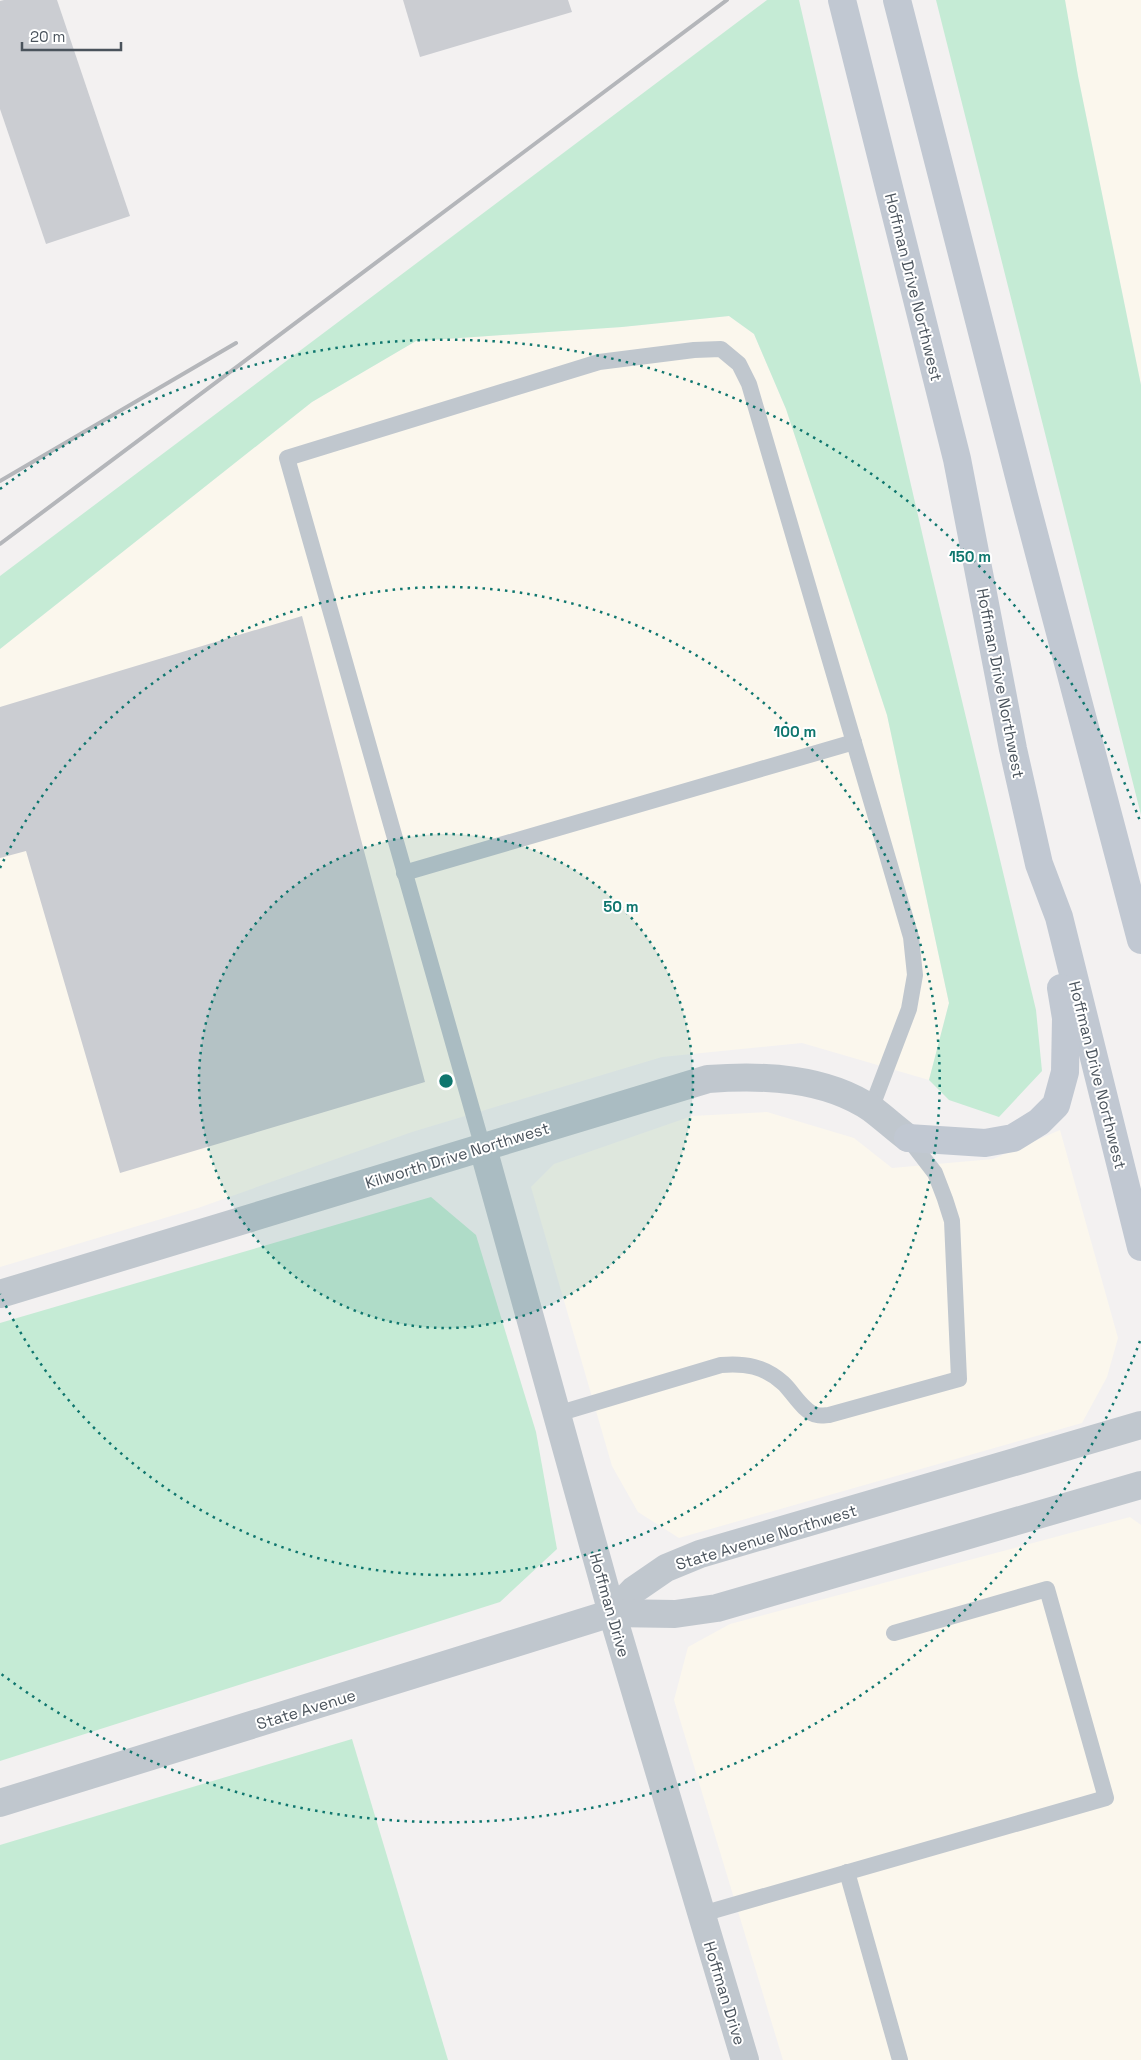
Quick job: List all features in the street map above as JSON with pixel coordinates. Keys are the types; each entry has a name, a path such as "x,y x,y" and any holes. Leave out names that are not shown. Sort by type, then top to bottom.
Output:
{"main road":[{"name":"Hoffman Drive Northwest","path":"842,0 957,459 1014,749 1039,864 1059,916 1141,1246"},
{"path":"899,8 1141,940"},
{"path":"1116,848 1141,891"},
{"path":"908,1138 985,1143 1014,1138 1039,1122 1056,1105 1065,1072 1066,1018 1039,864"}],"street":[{"name":"Kilworth Drive Northwest","path":"0,1294 708,1079 743,1076 791,1080 837,1091 871,1109 908,1138"},
{"name":"Hoffman Drive","path":"483,1148 612,1613 745,2060"},
{"name":"State Avenue Northwest","path":"612,1613 634,1590 666,1568 700,1554 1141,1425"},
{"path":"612,1613 675,1614 718,1608 1141,1485"},
{"name":"State Avenue","path":"0,1803 612,1613"}],"lane":[{"path":"483,1148 287,458 580,367 599,362 694,350 721,349 739,364 749,384 911,936 915,974 909,1009 871,1109"},
{"path":"404,873 854,742"},
{"path":"557,1414 728,1364 742,1363 764,1370 783,1383 803,1405 817,1415 829,1416 959,1379 952,1221 945,1198 934,1173 908,1138"},
{"path":"702,1914 1106,1798 1047,1589 894,1633"},
{"path":"846,1872 900,2060"}],"shaded area":[{"path":"1065,0 1141,0 1141,385 1078,76"},
{"path":"729,316 754,334 786,409 887,715 949,1003 929,1080 802,1043 662,1057 412,1132 198,1208 0,1267 0,649 312,402 416,341 622,327"},
{"path":"767,1112 854,1138 892,1168 993,1159 1060,1130 1118,1338 1107,1377 1082,1423 679,1538 638,1512 612,1466 531,1187 554,1164 692,1116"},
{"path":"1130,1517 1141,1525 1141,2060 783,2060 674,1700 688,1647 730,1624"}],"green space":[{"path":"767,0 799,0 929,563 1036,1010 1042,1071 999,1117 949,1100 929,1080 949,1003 887,715 786,409 754,334 729,316 622,327 416,341 312,402 0,649 0,576"},
{"path":"936,0 1065,0 1078,76 1141,385 1141,815"},
{"path":"431,1197 476,1235 536,1432 557,1549 500,1602 0,1761 0,1323"},
{"path":"352,1739 448,2060 0,2060 0,1845"}],"building":[{"path":"57,0 130,216 46,244 0,109 0,1"},
{"path":"403,0 568,0 572,12 420,57"},
{"path":"302,616 425,1082 120,1173 26,851 0,858 0,707"}],"railway":[{"path":"0,544 727,0"},
{"path":"0,481 236,343"}]}
